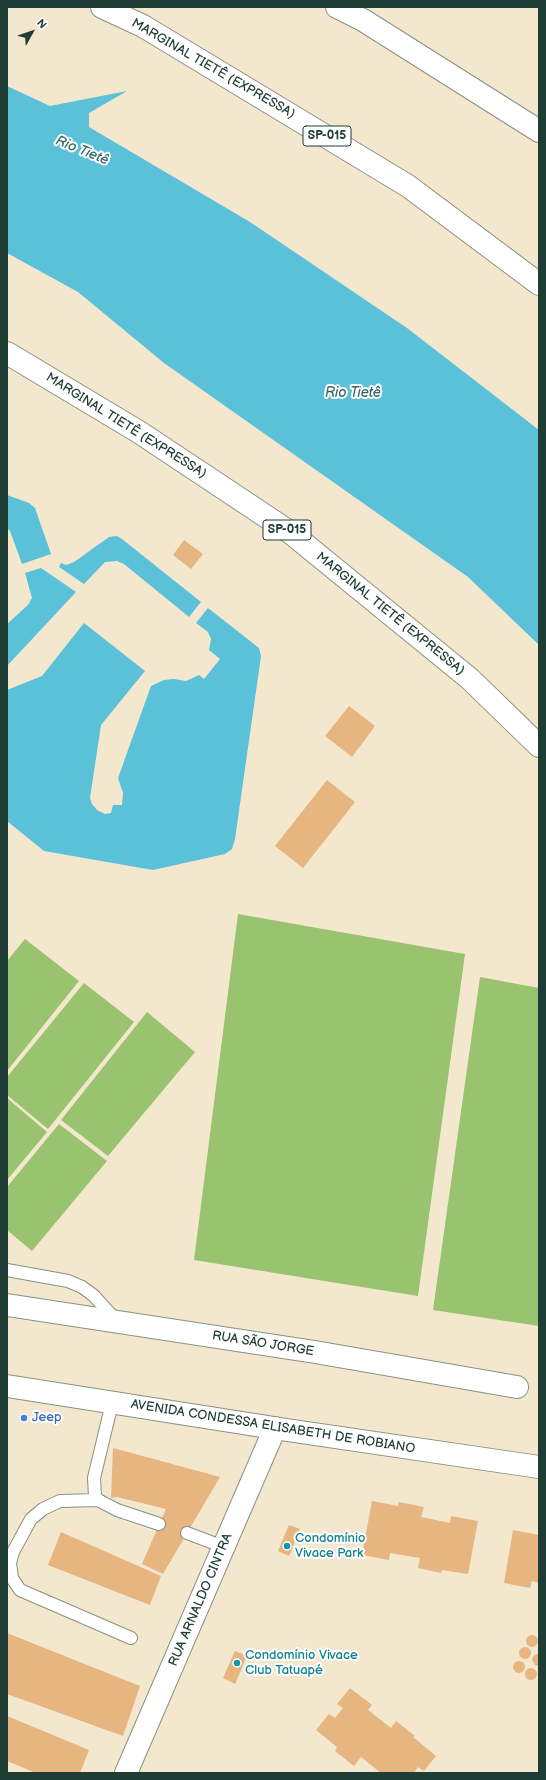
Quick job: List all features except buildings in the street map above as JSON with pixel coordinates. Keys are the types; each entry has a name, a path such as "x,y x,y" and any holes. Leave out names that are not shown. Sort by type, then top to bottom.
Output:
{"main road":[{"name":"MARGINAL TIETÊ (EXPRESSA)","path":"102,7 143,26 408,186 539,284"},
{"path":"337,7 363,20 539,131"},
{"name":"MARGINAL TIETÊ (EXPRESSA)","path":"7,353 139,432 292,533 470,679 539,746"},
{"name":"RUA SÃO JORGE","path":"7,1305 316,1352 517,1387"},
{"name":"AVENIDA CONDESSA ELISABETH DE ROBIANO","path":"7,1386 539,1467"},
{"name":"RUA ARNALDO CINTRA","path":"126,1773 275,1428"}],"lane":[{"path":"7,1270 68,1281 82,1287 93,1295 117,1321"},
{"path":"98,1500 94,1491 94,1478 112,1403"},
{"path":"131,1638 20,1590 12,1578 10,1563 13,1552 31,1519 43,1509 60,1501 98,1500 117,1510 159,1524"},
{"path":"187,1534 224,1547"}],"green space":[{"path":"238,914 465,954 418,1296 194,1260"},
{"path":"25,939 79,981 7,1071 7,961"},
{"path":"480,977 539,988 539,1326 433,1310"},
{"path":"84,983 134,1022 48,1129 7,1095 7,1077"},
{"path":"147,1012 195,1052 108,1156 61,1120"},
{"path":"7,1098 47,1132 7,1180"},
{"path":"59,1124 107,1161 32,1251 7,1230 7,1187"}],"water":[{"name":"Rio Tietê","path":"7,86 50,106 127,91 89,113 89,127 250,222 407,328 539,430 539,645 468,577 164,363 78,292 7,253"},
{"path":"7,495 29,503 35,508 51,554 22,564 10,531 7,528"},
{"path":"117,536 201,602 189,617 124,564 117,561 105,562 84,584 59,567 61,563 66,565 74,562 109,537"},
{"path":"41,568 76,592 7,666 7,624 28,605 32,598 25,573"},
{"path":"208,608 259,648 261,656 235,839 232,849 225,854 153,870 44,851 7,821 7,690 42,676 84,623 145,671 101,725 90,798 92,804 97,810 105,814 111,813 113,805 122,805 123,793 118,778 151,686 164,680 174,679 186,681 199,675 204,679 220,659 209,650 211,639 208,632 196,623"}],"place":[{"name":"Jeep","path":"24,1418"},
{"name":"Condomínio Vivace Park","path":"287,1546"},
{"name":"Condomínio Vivace Club Tatuapé","path":"237,1663"}]}
